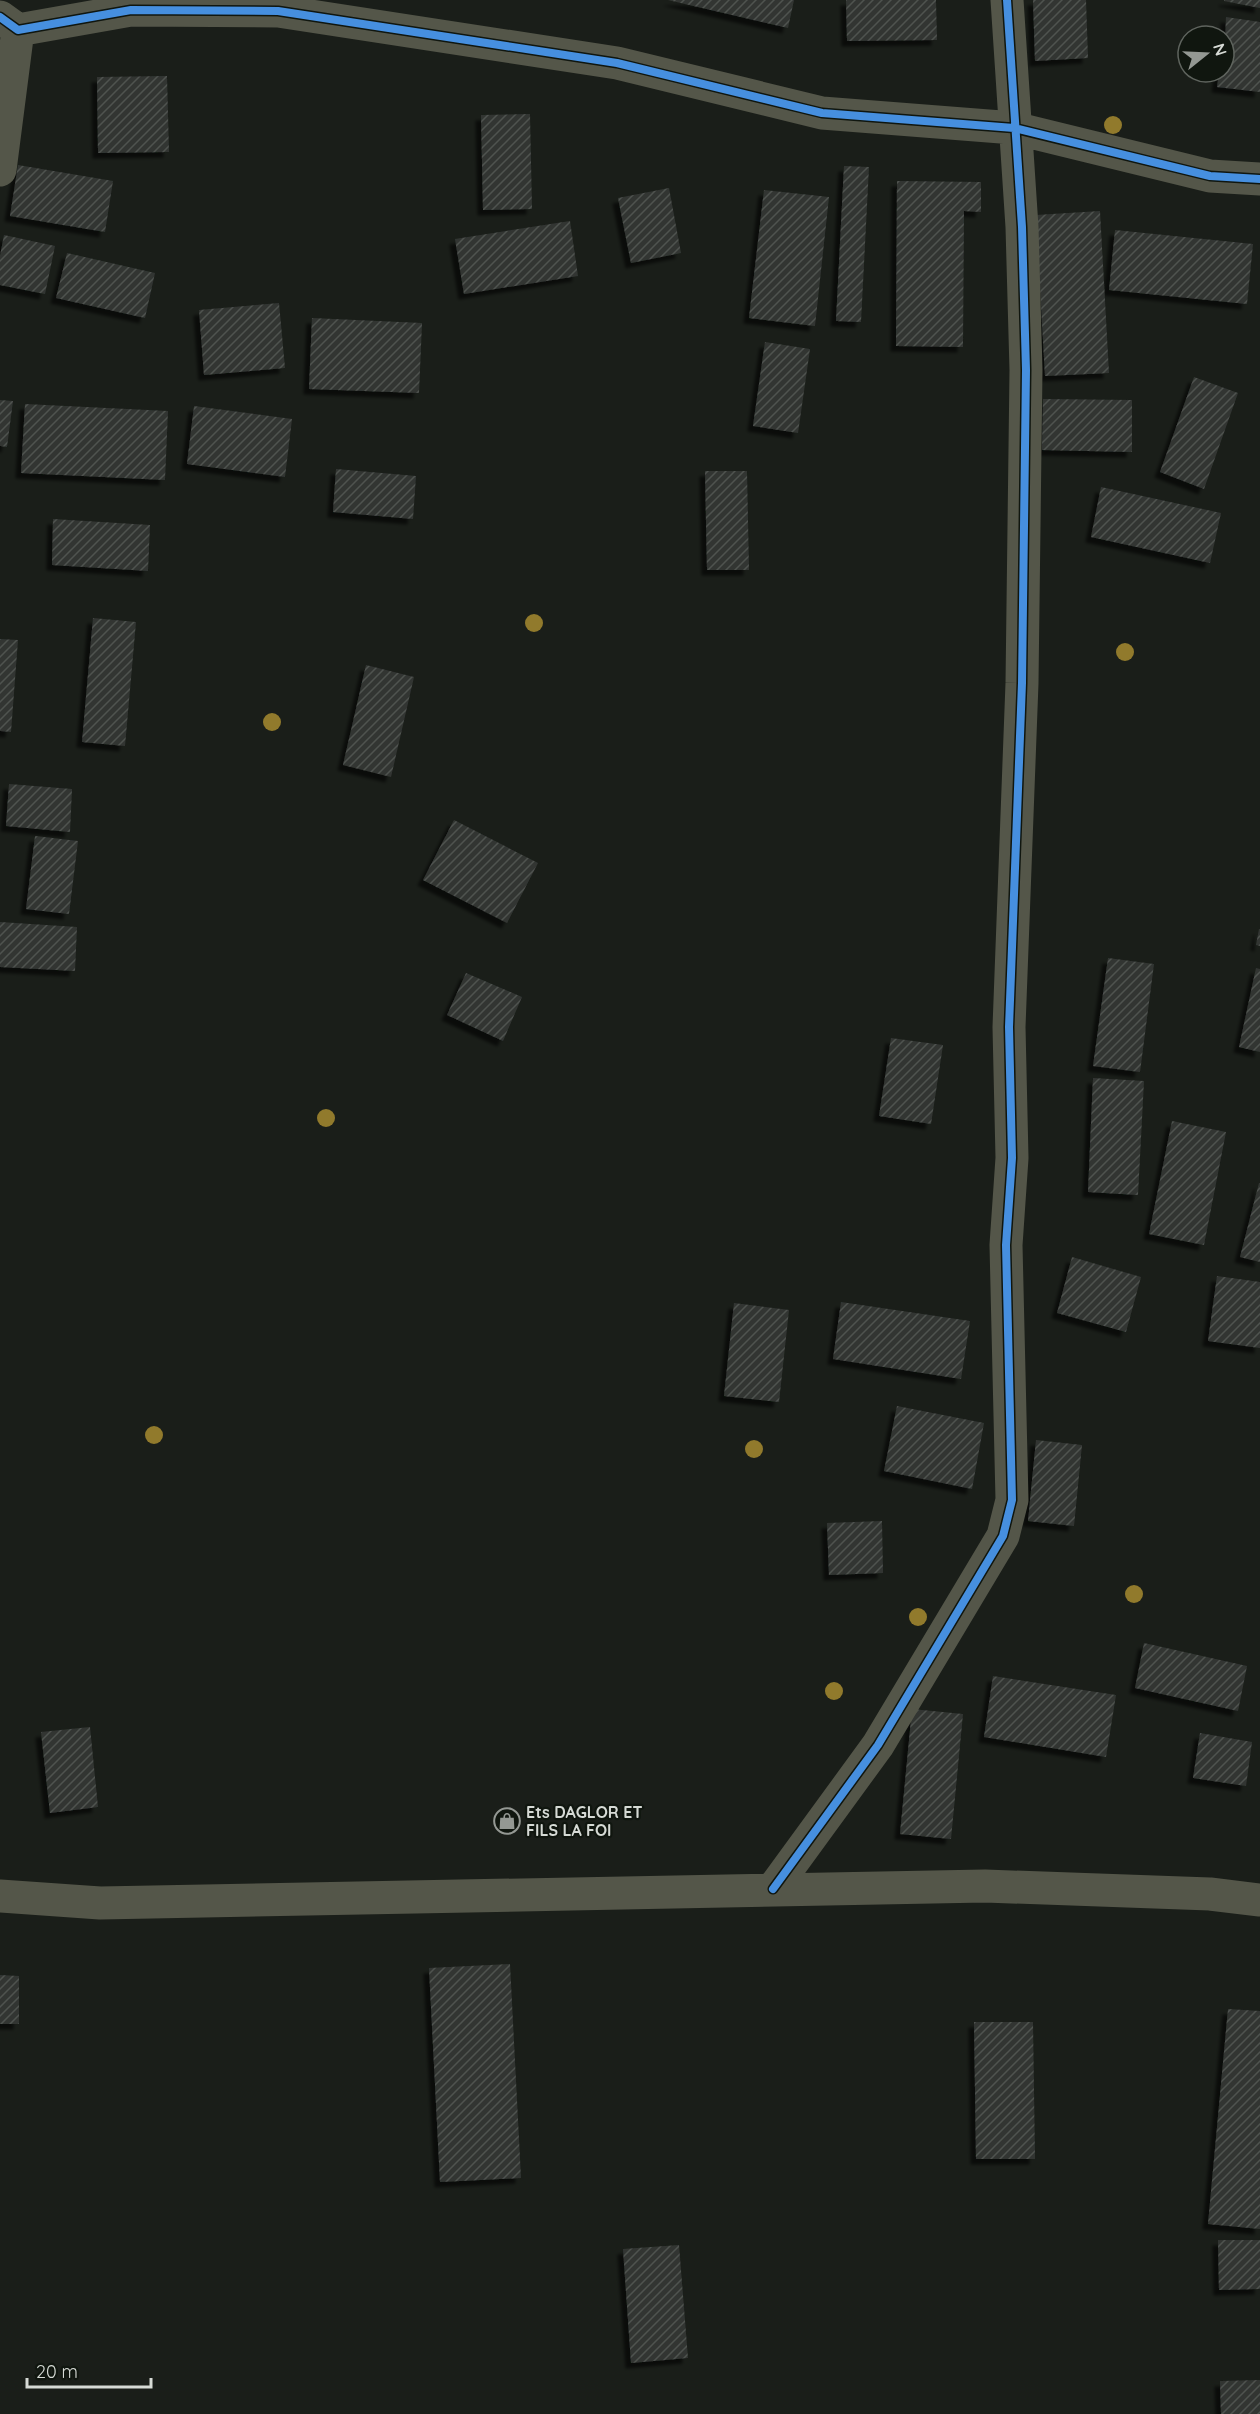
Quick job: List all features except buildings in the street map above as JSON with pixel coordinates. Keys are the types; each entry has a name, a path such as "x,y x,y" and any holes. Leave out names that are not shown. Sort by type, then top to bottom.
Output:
{"street":[{"path":"773,1889 890,1726 1003,1536 1012,1500 1006,1245 1012,1158 1009,1027 1014,840 1022,683 1026,370 1022,227 1007,0"},
{"path":"0,170 9,23 131,10 280,5 617,63 822,112 1014,128 1210,176 1260,179"},
{"path":"0,1896 100,1903 985,1886 1210,1894 1260,1900"}],"cycle path":[{"path":"773,1889 878,1745 1003,1536 1012,1500 1006,1245 1012,1158 1009,1027 1022,683 1026,370 1022,227 1007,0"},
{"path":"0,17 18,30 131,10 278,11 617,63 822,113 1014,128 1210,176 1260,179"}],"place":[{"name":"Ets DAGLOR ET FILS LA FOI","path":"507,1821"}]}
